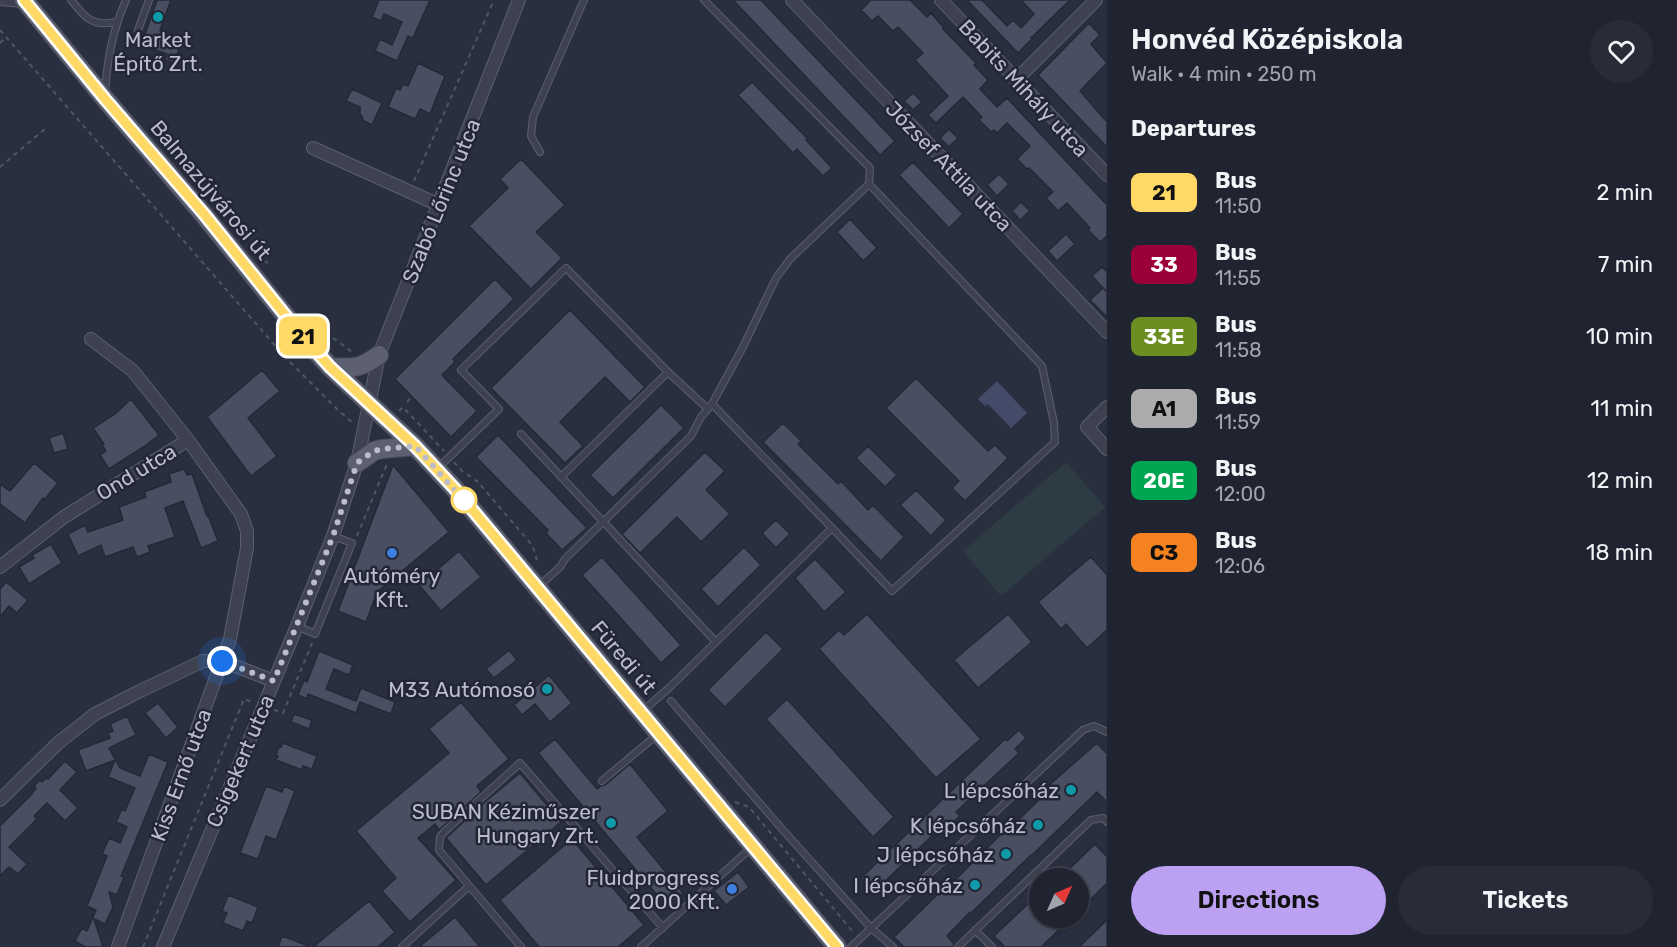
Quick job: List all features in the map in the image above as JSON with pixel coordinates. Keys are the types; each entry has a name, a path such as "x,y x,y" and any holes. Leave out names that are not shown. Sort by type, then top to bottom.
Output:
{"main road":[{"name":"Balmazújvárosi út","path":"26,2 105,99 204,214 298,331 330,367 368,403"},
{"path":"330,367 364,366 379,355"},
{"name":"Füredi út","path":"368,403 415,446 542,583 658,733 837,947"},
{"path":"357,463 374,451 415,446"}],"street":[{"name":"Szabó Lőrinc utca","path":"368,403 379,355 519,0"},
{"name":"József Attila utca","path":"792,0 1107,332"},
{"name":"Babits Mihály utca","path":"941,0 1107,176"},
{"path":"1016,80 1096,0"},
{"path":"313,148 439,205"},
{"name":"Ond utca","path":"0,567 64,517 188,440 133,371 91,339"},
{"name":"Csigekert utca","path":"163,947 333,536 357,463 368,403"},
{"path":"1107,407 1086,427 1107,449"},
{"name":"Kiss Ernő utca","path":"118,947 230,639 247,548 247,531 241,514 188,440"},
{"path":"0,800 58,743 95,714 203,662 222,661 274,681"}],"lane":[{"path":"71,0 91,21 104,24 116,22"},
{"path":"105,99 106,70 116,22 126,0"},
{"path":"138,30 149,0"},
{"path":"540,152 531,136 533,117 584,0"},
{"path":"542,583 561,567 565,559 691,436 743,347 776,278 790,259 869,184 870,168 705,0"},
{"path":"0,2 26,2"},
{"path":"436,469 499,409 461,370 566,268 668,372 710,407 892,591 1055,442 1054,423 1042,366 869,184"},
{"path":"561,477 668,372"},
{"path":"521,434 716,642"},
{"path":"641,712 670,687 832,528"},
{"path":"297,626 315,633 352,543 333,536"},
{"path":"671,701 871,928 893,947"},
{"path":"850,947 1083,730 1095,726 1107,732"},
{"path":"602,781 658,733"},
{"path":"521,947 439,850 440,837 520,763 663,927"},
{"path":"958,947 1091,820 1103,818 1107,822"},
{"path":"641,947 753,847"},
{"path":"402,947 469,886"},
{"path":"975,930 992,947"}],"path":[{"path":"409,192 494,0"},
{"path":"0,30 285,357 338,410 363,431"},
{"path":"0,43 6,37"},
{"path":"0,167 46,128"},
{"path":"333,338 359,357"},
{"path":"407,402 412,396"},
{"path":"462,471 478,482 532,545 542,583"},
{"path":"143,947 244,699 283,713"},
{"path":"736,802 749,807 859,939"}],"shaded area":[{"path":"1066,462 1105,507 1001,596 963,551"}],"water":[{"path":"997,381 1027,413 1011,428 988,404 985,406 978,399"}],"building":[{"name":"Market Építő Zrt.","path":"157,0 171,0 160,30 183,38 174,63 165,60 167,54 141,45"},
{"path":"379,0 430,0 413,38 408,36 397,61 375,51 380,39 392,45 402,22 384,14 381,21 372,17"},
{"path":"733,0 761,0 895,141 880,155"},
{"path":"871,0 910,0 927,17 931,13 976,63 974,65 988,80 980,89 997,107 1007,98 1107,205 1107,236 1100,242 1067,203 1058,211 1046,198 1053,192 1017,159 1030,146 1007,123 997,133 994,130 991,132 979,120 982,117 963,97 936,123 928,115 948,96 915,60 923,53 898,27 893,31 878,16 872,21 861,10"},
{"path":"967,0 982,0 1007,26 1013,20 1021,28 1034,14 1021,0 1070,0 1018,53"},
{"path":"1089,23 1100,35 1091,44 1107,63 1080,91 1107,122 1107,147 1038,75"},
{"path":"418,63 445,76 430,114 420,109 415,119 388,107 396,88 400,90 403,84 408,86"},
{"path":"752,82 808,139 806,140 832,168 823,176 797,149 793,153 738,95"},
{"path":"352,89 382,103 372,125 362,120 360,107 346,101"},
{"path":"913,93 922,102 913,110 904,101"},
{"path":"949,129 958,138 949,147 940,138"},
{"path":"521,159 565,205 536,232 562,258 531,289 469,226 508,188 500,179"},
{"path":"913,162 963,214 949,228 899,175"},
{"path":"999,174 1009,184 997,196 987,185"},
{"path":"1021,202 1030,211 1020,220 1012,211"},
{"path":"850,219 877,248 863,261 837,232"},
{"path":"1066,234 1075,244 1057,261 1048,251"},
{"path":"1102,267 1107,272 1107,292 1092,276"},
{"path":"495,279 514,299 453,359 455,362 442,375 477,411 451,437 395,379"},
{"path":"1103,288 1107,292 1107,317 1090,300"},
{"path":"570,310 645,387 630,402 605,377 560,422 583,446 565,463 491,388"},
{"path":"262,370 280,391 248,418 277,456 251,476 207,417"},
{"path":"916,378 988,451 995,445 1008,458 965,501 952,488 959,481 886,408"},
{"path":"131,399 159,435 109,469 100,455 106,451 102,445 104,444 93,428 115,414"},
{"path":"661,405 684,428 613,498 590,475"},
{"path":"783,423 801,441 798,444 838,484 841,481 868,510 873,505 904,537 881,561 763,442"},
{"path":"63,433 68,449 54,453 49,438"},
{"path":"498,435 587,528 562,550 546,533 548,530 476,457"},
{"path":"868,446 897,475 885,487 856,458"},
{"path":"705,452 725,471 706,490 730,514 701,542 677,517 640,553 622,534"},
{"path":"34,463 58,483 45,499 43,498 25,523 0,504 0,484 10,491"},
{"name":"Autóméry Kft.","path":"393,465 449,532 377,592 366,622 338,611"},
{"path":"184,469 187,475 192,474 218,541 201,548 183,501 165,508 175,537 148,546 150,552 137,557 133,547 105,557 101,545 78,556 68,534 85,525 88,532 123,520 119,507 146,497 144,492 171,482 169,474"},
{"path":"916,490 946,520 931,536 900,505"},
{"path":"776,520 790,534 776,548 762,533"},
{"path":"51,544 62,563 29,584 19,567 34,558 32,555"},
{"path":"744,547 761,565 718,607 701,589"},
{"path":"459,551 481,577 441,611 419,585"},
{"path":"602,557 681,645 661,663 582,575"},
{"path":"1091,557 1107,575 1107,630 1087,648 1066,624 1061,629 1038,602"},
{"path":"815,559 846,592 824,612 795,578"},
{"path":"6,582 28,600 17,613 9,606 0,617 0,589"},
{"path":"867,614 981,739 936,778 819,649 839,630 844,635"},
{"path":"1008,614 1032,642 978,688 954,660"},
{"path":"766,632 783,649 725,707 708,690"},
{"path":"509,650 517,660 494,678 486,669"},
{"path":"319,651 353,665 349,675 334,669 326,689 356,701 361,688 395,702 391,714 360,702 356,713 308,694 307,699 298,695 304,680 307,682"},
{"name":"M33 Autómosó","path":"549,675 572,703 550,722 535,704 522,715 514,705"},
{"path":"787,699 894,817 873,837 766,719"},
{"path":"461,702 509,759 477,786 481,792 439,830 435,824 418,838 456,880 410,922 382,891 396,878 356,831 449,753 429,729"},
{"path":"158,703 178,727 166,738 145,713"},
{"path":"294,714 312,720 309,729 291,722"},
{"path":"127,716 136,735 109,748 120,768 140,776 149,754 168,762 121,876 124,877 117,895 109,892 113,907 105,924 94,919 103,947 85,947 75,941 82,928 87,931 96,910 87,906 107,856 102,854 109,838 120,843 127,827 116,822 122,809 125,811 135,788 108,777 115,760 86,771 78,750 110,738 108,733 113,731 110,724"},
{"path":"1019,730 1026,738 1015,749 1019,753 956,812 960,816 938,836 935,833 874,892 861,878 1005,739 1007,741"},
{"name":"SUBAN Kéziműszer Hungary Zrt.","path":"555,739 597,789 630,764 668,811 637,837 683,893 667,907 538,753"},
{"path":"283,743 317,756 312,769 303,766 302,770 276,760 279,746 281,747"},
{"path":"1097,743 1107,754 1107,802 1097,792 947,936 954,944 953,947 904,947 894,937 1050,789 1047,787"},
{"path":"65,761 77,772 60,790 78,808 65,821 47,803 34,816 37,819 9,847 27,864 18,874 9,867 0,876 0,826 32,794 36,788 34,786 40,780 42,782 47,777 48,779"},
{"path":"520,773 561,822 486,885 446,838"},
{"path":"266,786 282,792 284,786 295,791 276,840 266,836 258,859 240,853"},
{"path":"572,839 644,925 618,947 539,947 500,900"},
{"path":"1095,844 1107,857 1107,883 1089,901 1089,868 1070,868"},
{"name":"Fluidprogress 2000 Kft.","path":"738,872 749,887 726,905 714,891"},
{"path":"228,895 258,907 252,923 247,921 243,931 223,923 227,913 222,911"},
{"path":"369,901 395,932 378,947 313,947"},
{"path":"1029,903 1029,928 1061,928 1041,947 1005,947 994,936"},
{"path":"455,917 480,947 419,947"},
{"path":"1107,920 1107,947 1079,947"},
{"path":"282,936 309,946 309,947 278,947"}],"bus line":[{"name":"21","path":"24,0 204,214 298,331 330,367 415,446 455,489 837,947"}],"place":[{"name":"Market Építő Zrt.","path":"158,17"},
{"name":"Autóméry Kft.","path":"392,553"},
{"name":"M33 Autómosó","path":"547,689"},
{"name":"L lépcsőház","path":"1071,790"},
{"name":"SUBAN Kéziműszer Hungary Zrt.","path":"611,823"},
{"name":"K lépcsőház","path":"1038,825"},
{"name":"J lépcsőház","path":"1006,854"},
{"name":"I lépcsőház","path":"975,885"},
{"name":"Fluidprogress 2000 Kft.","path":"732,889"}],"route":[{"path":"222,661 274,681 333,536 357,463 374,451 415,446 469,506 464,500"}]}
